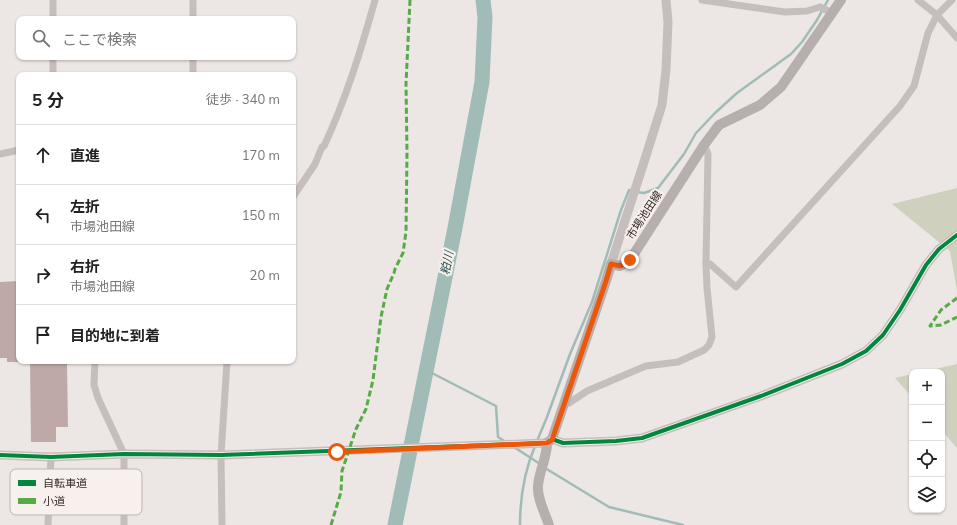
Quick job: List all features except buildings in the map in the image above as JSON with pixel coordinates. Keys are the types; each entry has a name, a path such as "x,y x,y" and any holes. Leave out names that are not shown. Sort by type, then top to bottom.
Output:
{"main road":[{"name":"市場池田線","path":"611,264 620,266 630,260 704,145 719,125 760,105 781,87 841,0"},
{"path":"549,525 538,495 538,486 550,441 565,403 611,264"}],"street":[{"path":"53,0 53,16"},
{"path":"193,0 193,16"},
{"path":"296,192 315,164 336,121 361,48 375,0"},
{"path":"611,264 662,105 666,70 668,22 666,0"},
{"path":"702,0 746,3 785,12 807,11 820,7 832,13"},
{"path":"918,0 937,15 957,38"},
{"path":"706,263 710,264 736,287 900,106 914,86 928,33 937,15 952,0"},
{"path":"53,60 53,72"},
{"path":"193,60 193,72"},
{"path":"565,403 569,403 587,391 646,366 678,362 704,350 709,346 712,337 706,263 708,154 704,145"},
{"path":"0,154 16,151"},
{"path":"0,455 51,457 124,454 230,455 527,445 550,441 562,443 616,441 642,438 761,396 842,364 866,351 883,335 900,310 926,265 939,249 957,235"},
{"path":"95,364 94,385 98,398 124,454 124,469"},
{"path":"222,525 220,455 227,364"},
{"path":"50,469 51,457"},
{"path":"48,515 48,525"}],"green space":[{"path":"957,188 957,291 950,251 892,204"},
{"path":"957,364 957,448 945,434 945,369 935,369"},
{"path":"909,375 909,394 895,378"}],"waterway":[{"name":"粕川","path":"395,525 455,228 482,82 485,17 483,0"},
{"path":"637,192 644,193 658,188 684,154 696,133 715,113 737,93 791,54 802,42 828,0"},
{"path":"537,441 570,354 592,302 621,210 629,190 632,191"},
{"path":"426,370 496,406 498,437 504,441"},
{"path":"520,525 523,485 535,446"},
{"path":"514,447 540,464"},
{"path":"545,468 609,507 683,525"}],"marked path":[{"path":"331,525 341,492 342,471 356,429 366,409 373,380 381,317 387,289 403,253 406,232 406,84 410,0"},
{"path":"957,298 941,310 930,326 941,325 957,317"}],"cycle path":[{"path":"552,439 563,443 616,441 642,438 761,396 842,364 866,351 883,335 900,310 926,265 939,249 957,235"},
{"path":"0,455 51,457 124,454 221,455 547,443"}],"route":[{"path":"337,452 527,445 547,443 552,440 611,264 620,266 630,260"}]}
